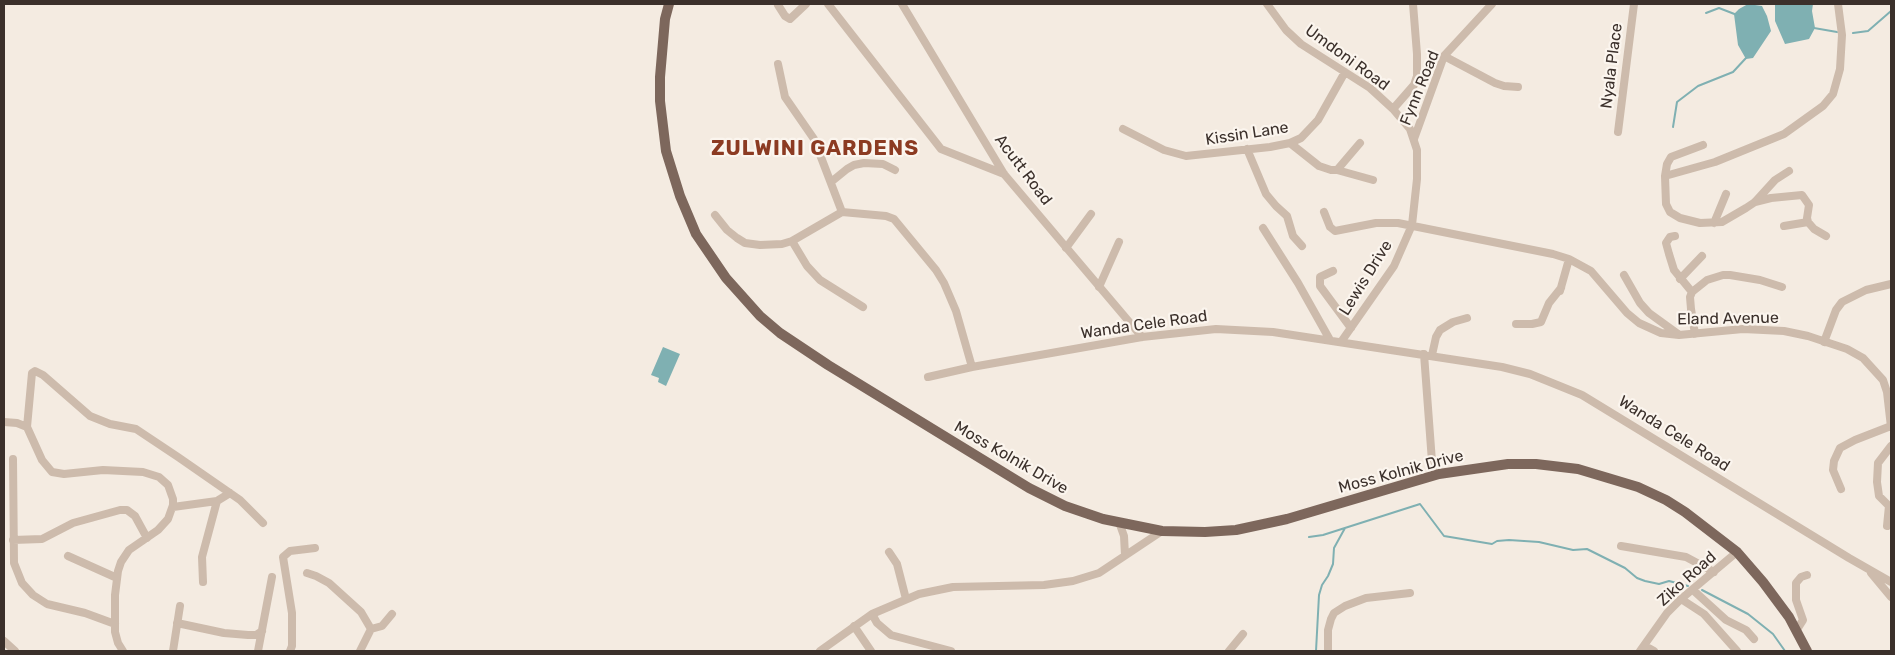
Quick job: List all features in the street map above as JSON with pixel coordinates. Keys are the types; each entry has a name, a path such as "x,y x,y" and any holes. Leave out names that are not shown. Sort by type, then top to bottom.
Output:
{"main road":[{"name":"Moss Kolnik Drive","path":"669,4 665,19 660,93 666,151 680,196 696,234 726,278 760,316 780,333 828,365 1029,488 1065,506 1103,519 1162,531 1205,532 1236,530 1264,525 1433,475 1486,466 1536,464 1578,469 1638,487 1666,500 1685,512 1736,552 1763,582 1789,617 1807,651"}],"street":[{"path":"778,6 785,16 790,19 806,4"},
{"path":"828,4 915,115 934,143 948,153 1004,174"},
{"name":"Acutt Road","path":"902,4 1004,174 1142,338"},
{"name":"Umdoni Road","path":"1267,4 1286,30 1301,44 1370,88 1393,109"},
{"path":"1393,109 1414,85 1417,76 1413,4"},
{"name":"Fynn Road","path":"1414,138 1444,56 1492,4"},
{"name":"Nyala Place","path":"1618,132 1634,4"},
{"path":"1665,176 1715,162 1784,134 1823,106 1833,94 1837,85 1842,35 1838,4"},
{"path":"1444,56 1495,83 1518,87"},
{"path":"778,64 785,97 811,132 842,212"},
{"name":"Kissin Lane","path":"1123,129 1177,155 1195,156 1290,143 1301,138 1318,120 1345,72"},
{"name":"Lewis Drive","path":"1342,342 1394,266 1412,226 1418,161 1414,138 1410,129 1393,109"},
{"path":"1290,143 1327,170 1337,170 1373,180"},
{"path":"1337,170 1360,143"},
{"path":"1703,145 1672,158 1667,164 1665,176 1666,204 1670,212 1680,218 1700,223 1714,223 1730,219 1755,202 1775,180 1788,171"},
{"path":"1247,149 1266,194 1287,216 1293,236 1302,246"},
{"path":"831,182 847,169 864,163 883,164 895,170"},
{"path":"1714,223 1726,194"},
{"path":"1755,202 1771,198 1802,195 1809,205 1806,218 1808,222 1814,229 1826,236"},
{"path":"715,215 727,230 745,243 770,245 792,241 842,212 886,216 894,220 944,282 956,311 972,367"},
{"name":"Eland Avenue","path":"1324,212 1330,227 1335,231 1376,223 1398,223 1553,254 1568,259 1591,271 1627,313 1639,323 1661,333 1679,335 1763,329 1792,333 1847,350 1863,358 1876,370 1883,380 1887,392 1891,426"},
{"path":"1066,248 1091,214"},
{"path":"1784,226 1808,222"},
{"path":"1263,228 1298,283 1330,340"},
{"path":"1675,236 1670,237 1666,243 1674,270 1692,292 1691,309 1696,334"},
{"path":"792,241 807,266 820,280 863,307"},
{"path":"1099,286 1119,242"},
{"path":"1680,279 1702,256"},
{"path":"1558,299 1568,259"},
{"path":"1332,272 1320,277 1320,286 1351,328"},
{"path":"1624,274 1644,308 1679,335"},
{"path":"1692,292 1707,280 1723,275 1760,280 1782,287"},
{"path":"1824,342 1836,310 1842,302 1866,290 1891,284"},
{"path":"1516,324 1541,322 1549,303 1561,288"},
{"path":"1433,475 1428,355 1440,330 1453,322 1467,318"},
{"name":"Wanda Cele Road","path":"928,376 1142,338 1216,329 1273,332 1330,340 1428,355 1530,374 1582,395 1891,582"},
{"path":"123,651 116,637 116,578 125,555 164,525 172,507 173,499 168,485 152,474 120,470 70,474 52,472 42,460 27,427 32,373 37,371 43,375 90,416 110,424 136,429 230,493 263,523"},
{"path":"4,422 18,423 27,427"},
{"path":"1841,489 1833,470 1834,461 1840,448 1891,426"},
{"path":"1887,526 1889,506 1879,496 1877,482 1878,464 1891,446"},
{"path":"13,459 15,524 13,540 16,569 22,583 32,595 46,604 85,613 115,624"},
{"path":"172,507 217,501 230,493"},
{"path":"203,582 202,557 217,501"},
{"path":"13,540 42,539 73,522 120,510 127,510 135,516 147,538"},
{"path":"1118,522 1124,536 1125,555"},
{"path":"820,651 872,614 919,594 953,588 1044,585 1072,581 1099,573 1162,531"},
{"path":"1621,546 1686,557 1714,572"},
{"path":"290,651 292,646 292,613 283,557 296,549 315,548"},
{"path":"889,552 897,564 906,599"},
{"name":"Ziko Road","path":"1642,648 1667,613 1736,552"},
{"path":"68,556 116,578"},
{"path":"1868,569 1891,597"},
{"path":"307,574 321,578 354,604 362,612 371,629"},
{"path":"1796,631 1803,620 1796,600 1796,583 1801,577 1808,575"},
{"path":"258,651 272,577"},
{"path":"1693,590 1726,620 1746,630 1754,638"},
{"path":"1328,651 1331,619 1334,613 1344,606 1366,598 1410,593"},
{"path":"1681,599 1704,614 1737,651"},
{"path":"173,651 180,606"},
{"path":"360,651 371,629 382,626 392,614"},
{"path":"872,614 877,623 891,635 951,651"},
{"path":"177,624 248,635 256,635 262,631"},
{"path":"854,626 870,651"},
{"path":"1229,651 1243,634"},
{"path":"4,641 15,651"},
{"path":"1642,648 1654,651"}],"water":[{"path":"1748,4 1762,6 1771,31 1753,58 1746,59 1738,45 1734,14"},
{"path":"1775,4 1813,4 1812,11 1815,28 1809,39 1785,44 1775,21"},
{"path":"663,347 680,354 666,386 658,382 659,378 651,375"}],"waterway":[{"path":"1706,13 1719,8 1737,15"},
{"path":"1853,33 1868,31 1891,11"},
{"path":"1814,28 1837,32"},
{"path":"1673,127 1677,102 1698,86 1733,72 1746,58"},
{"path":"1309,537 1323,535 1420,504 1444,536 1492,544 1497,541 1509,540 1539,542 1573,550 1587,549 1625,568 1637,578 1645,581 1659,584 1669,581 1688,586"},
{"path":"1316,651 1319,595 1333,564 1334,548 1345,528"},
{"path":"1702,590 1748,614 1773,634 1785,651"}],"district":[{"name":"ZULWINI GARDENS","path":"815,149"}]}
